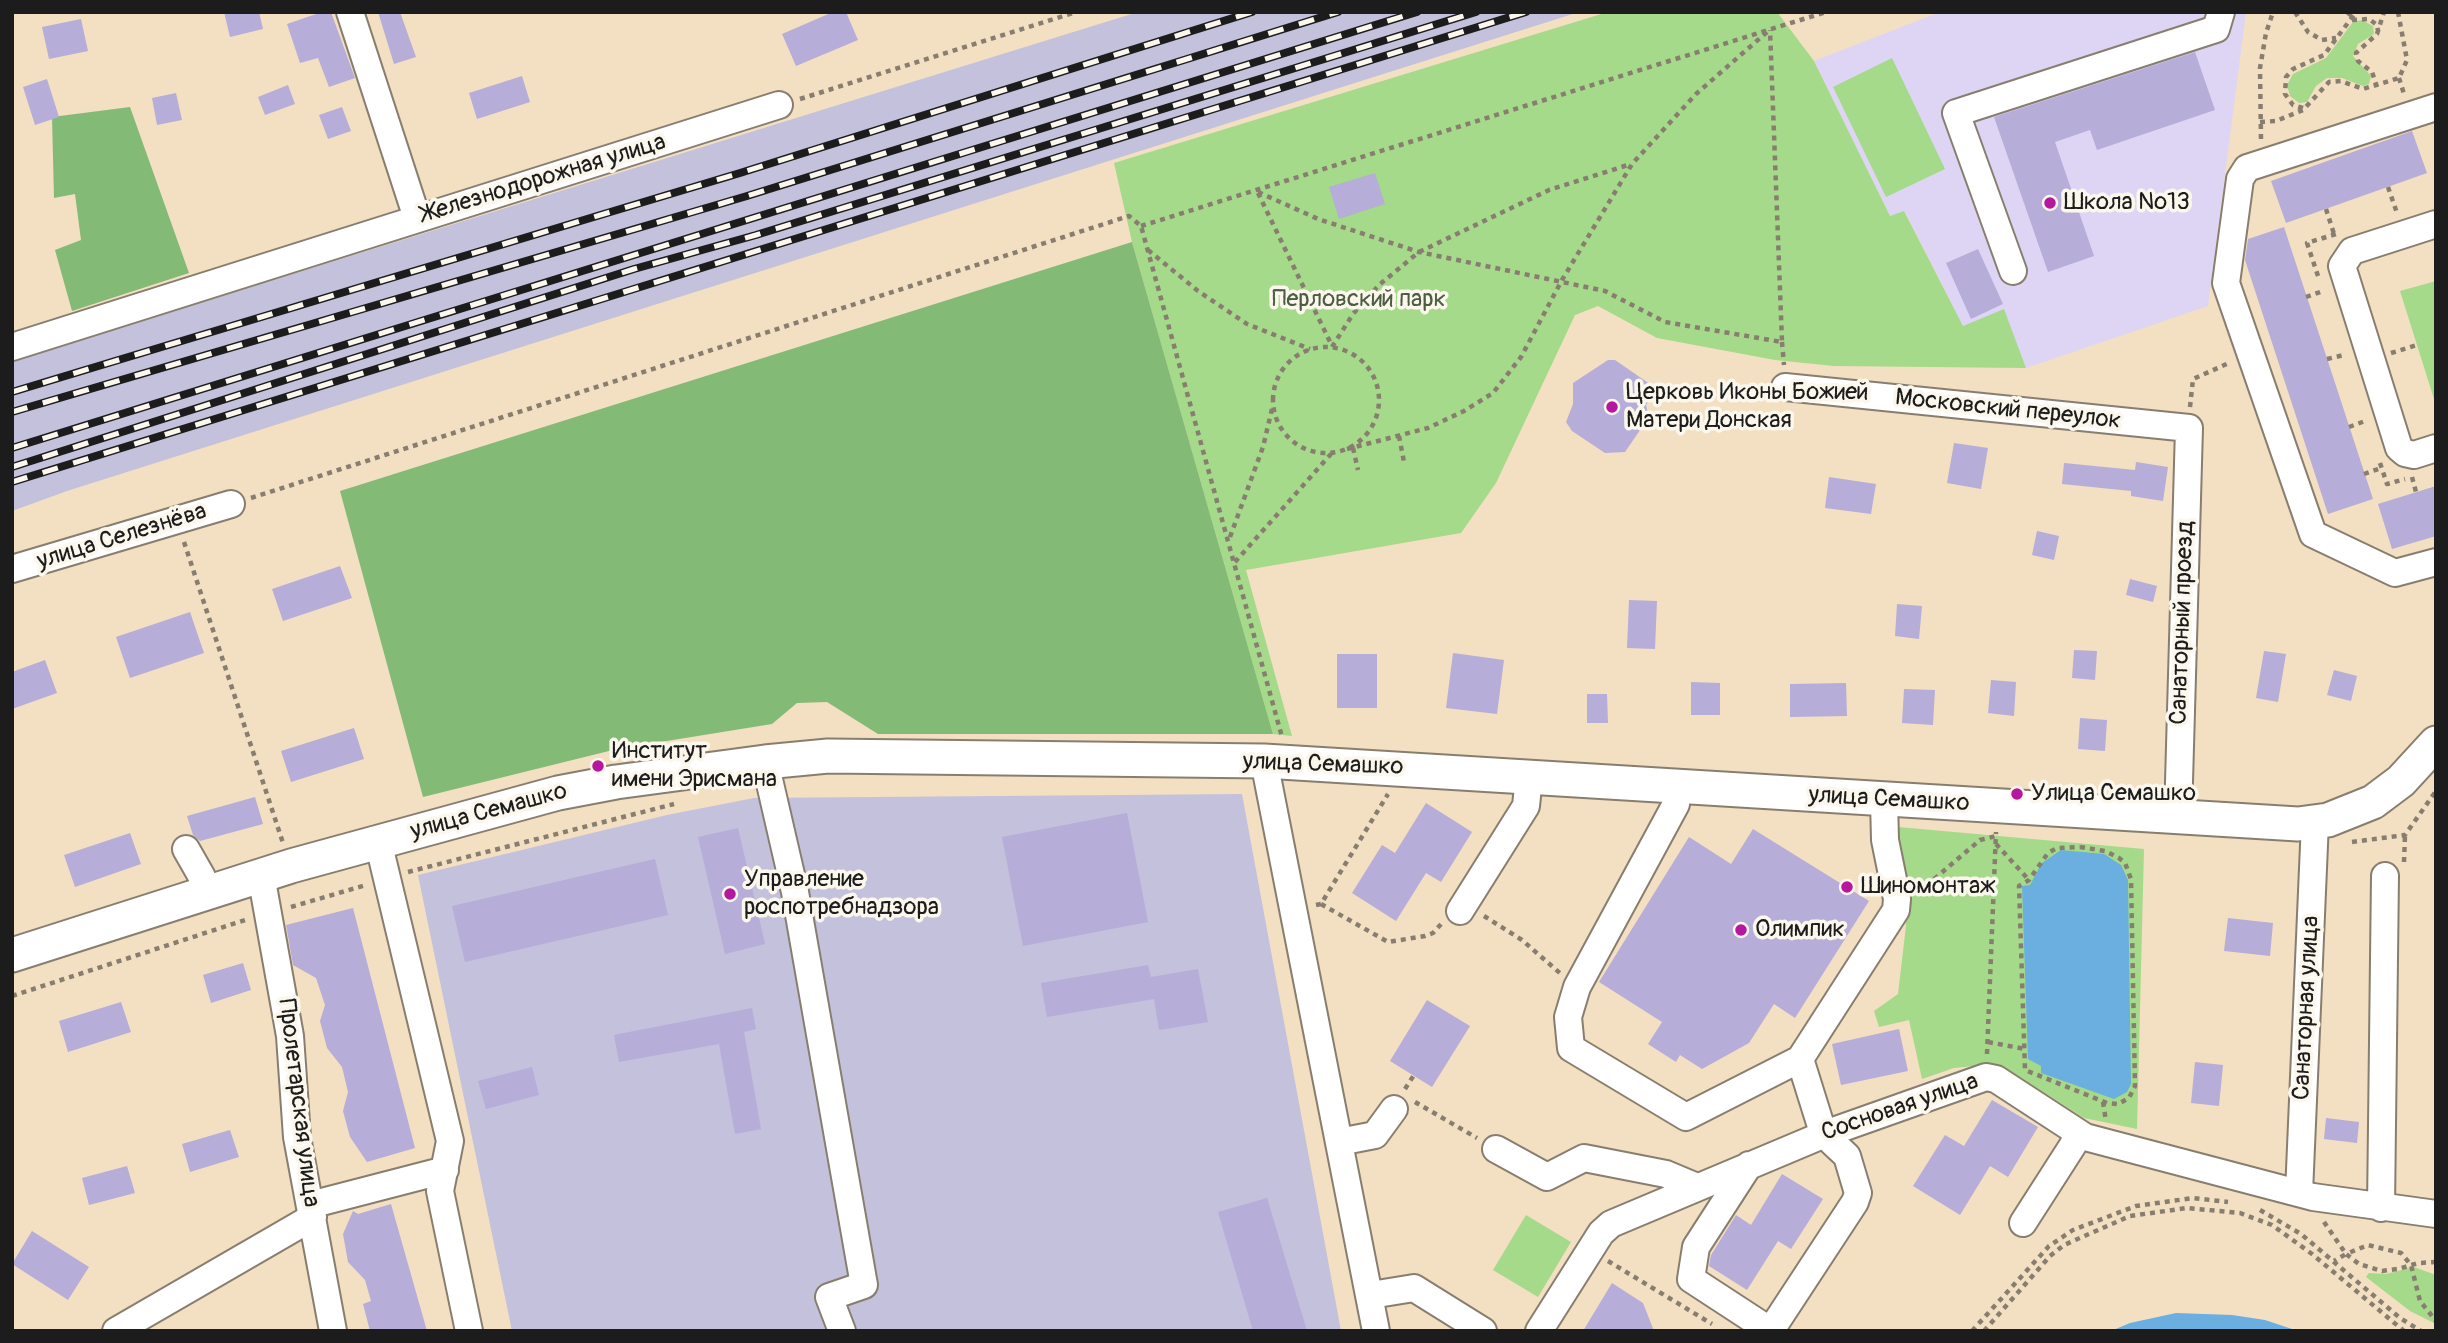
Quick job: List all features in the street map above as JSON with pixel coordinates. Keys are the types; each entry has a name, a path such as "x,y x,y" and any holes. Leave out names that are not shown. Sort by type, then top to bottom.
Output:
{"main road":[{"name":"улица Семашко","path":"12,955 200,886 261,875 558,793 616,782 828,756 1275,755 1529,777 2178,817 2315,834 2388,793 2436,744"}],"street":[{"path":"350,12 417,218"},
{"path":"2013,271 1956,113 2216,30 2221,12"},
{"name":"Железнодорожная улица","path":"12,347 779,105"},
{"path":"2436,107 2247,168 2240,179 2226,283 2313,534 2395,573 2436,562"},
{"path":"2436,224 2352,251 2342,266 2399,448 2404,453 2414,455 2436,448"},
{"name":"Московский переулок","path":"1785,387 2189,428"},
{"name":"Санаторный проезд","path":"2178,817 2189,428"},
{"name":"улица Селезнёва","path":"12,569 231,504"},
{"path":"1275,755 1294,910 1376,1331"},
{"path":"765,762 795,892 864,1285 829,1297 842,1331"},
{"path":"1463,908 1526,806 1529,777"},
{"path":"1678,787 1676,804 1577,987 1568,1017 1571,1048 1680,1116 1691,1116 1800,1059 1898,905 1885,840 1884,800"},
{"name":"Санаторная улица","path":"2306,1195 2315,834"},
{"path":"378,841 450,1141 440,1191 469,1331"},
{"path":"186,849 200,886"},
{"name":"Пролетарская улица","path":"261,875 290,1036 297,1137 333,1331"},
{"path":"2381,1208 2385,876"},
{"path":"1749,1166 1696,1247 1691,1279 1763,1326 1773,1327 1848,1213 1858,1193 1847,1156 1825,1134 1800,1059"},
{"name":"Сосновая улица","path":"1539,1331 1611,1224 1825,1134 1986,1077 1996,1079 2077,1133 2306,1195 2436,1214"},
{"path":"1339,1142 1375,1135 1404,1105"},
{"path":"2023,1223 2073,1145 2077,1133"},
{"path":"1496,1149 1547,1177 1584,1158 1666,1174 1697,1187"},
{"path":"116,1331 312,1211 445,1170"},
{"path":"1371,1295 1414,1288 1483,1331"}],"path":[{"path":"779,105 1076,12"},
{"path":"1141,226 1258,192 1826,12"},
{"path":"2267,160 2260,122 2260,68 2273,12"},
{"path":"2295,12 2302,27 2314,36 2328,40 2340,37"},
{"path":"2347,12 2353,17 2369,19 2377,25 2378,32"},
{"path":"2377,87 2372,72 2356,57 2358,50 2378,32 2384,12"},
{"path":"2260,122 2276,121 2307,107 2329,82 2341,81 2358,89 2393,82 2406,69 2406,51 2398,12"},
{"path":"2307,107 2298,108 2288,100 2283,88 2286,77 2292,69 2324,55 2353,17"},
{"path":"1273,408 1287,437 1315,453 1332,453 1399,436 1448,419 1493,393 1521,357 1562,280 1632,164 1696,94 1770,30"},
{"path":"1258,192 1318,219 1419,252 1605,291 1665,322 1782,342 1770,30"},
{"path":"1332,346 1353,314 1379,285 1419,252 1549,190 1632,164"},
{"path":"2388,187 2398,214"},
{"path":"1258,192 1332,346"},
{"path":"2326,209 2334,234"},
{"path":"231,504 1129,216 1141,226 1230,539 1275,755"},
{"path":"1148,250 1198,291 1247,324 1311,349"},
{"path":"2306,297 2323,291"},
{"path":"1230,539 1263,447 1278,376 1287,363 1311,349 1332,346 1347,351 1370,370 1379,400 1370,429 1350,448"},
{"path":"2189,428 2193,379 2249,354"},
{"path":"2327,359 2344,355"},
{"path":"2349,426 2365,421"},
{"path":"1399,436 1404,462"},
{"path":"1350,448 1358,470"},
{"path":"1235,562 1332,453"},
{"path":"2364,474 2381,468"},
{"path":"2412,477 2416,492"},
{"path":"181,534 285,850"},
{"path":"1321,904 1392,787 1379,787"},
{"path":"2315,834 2405,835 2436,791"},
{"path":"12,996 269,913 677,803"},
{"path":"1986,1077 1996,824"},
{"path":"1898,905 1932,882 1980,840 1996,836"},
{"path":"1996,844 2029,880"},
{"path":"2066,847 2105,851 2119,858 2129,871 2134,1092 2124,1102 2107,1103 2025,1070 2019,886 2029,880 2048,853 2066,847"},
{"path":"1294,910 1321,904 1382,940 1394,943 1433,933 1446,917 1463,908 1522,940 1577,987"},
{"path":"1988,1042 2025,1049"},
{"path":"1404,1105 1496,1149"},
{"path":"2306,1195 2346,1254 2359,1264 2374,1270 2389,1271 2436,1262"},
{"path":"1972,1331 2049,1246 2073,1230 2115,1212 2145,1204 2193,1198 2233,1203"},
{"path":"1984,1331 2050,1256 2064,1245 2130,1216 2187,1208 2240,1213 2272,1225 2299,1243 2404,1331"},
{"path":"2252,1208 2288,1225 2400,1318 2421,1331"},
{"path":"2334,1261 2368,1245 2383,1246 2401,1252 2411,1265 2420,1301 2436,1321"},
{"path":"1591,1250 1712,1324"}],"shaded area":[{"path":"1138,12 1579,12 67,491 12,511 12,361"},
{"path":"1940,12 2246,12 2208,306 2026,368 2004,310 1963,326 1905,212 1890,216 1814,61"},
{"path":"1242,794 1341,1331 512,1331 418,875 667,815 754,798"}],"green space":[{"name":"Перловский парк","path":"1608,12 1777,12 1814,61 1890,216 1904,211 1963,326 2004,309 2026,368 1834,366 1775,360 1657,338 1598,306 1575,315 1496,483 1461,533 1246,570 1292,736 1273,734 1132,242 1114,163"},
{"path":"2362,20 2373,26 2374,34 2358,44 2353,56 2371,76 2369,84 2363,86 2342,78 2327,78 2316,86 2307,102 2299,103 2290,96 2287,85 2293,74 2326,58 2353,22"},
{"path":"1892,58 1945,169 1886,197 1833,87"},
{"path":"130,107 189,273 72,311 55,250 81,240 75,194 54,198 52,117"},
{"path":"1132,242 1273,734 878,734 827,702 797,703 772,724 617,749 423,797 340,491"},
{"path":"2436,281 2436,399 2434,399 2400,291"},
{"path":"1898,827 2144,849 2137,1129 2084,1118 2020,1077 1984,1065 1954,1068 1922,1079 1909,1020 1879,1027 1874,1011 1898,994 1906,926"},
{"path":"1526,1215 1571,1242 1538,1297 1493,1270"},
{"path":"2414,1267 2436,1275 2436,1324 2410,1311 2366,1277 2369,1273 2386,1274"}],"water":[{"path":"2061,850 2104,854 2121,865 2128,880 2131,1084 2127,1092 2114,1099 2041,1073 2041,1066 2028,1059 2022,886 2030,885 2042,863"},
{"path":"2176,1313 2232,1315 2265,1320 2298,1331 2111,1331 2130,1323"}],"building":[{"path":"224,12 259,12 263,29 230,37"},
{"path":"322,12 331,12 355,78 329,87 318,58 300,63 287,24"},
{"path":"378,12 400,12 416,57 394,64"},
{"path":"833,12 846,12 858,40 796,66 782,34"},
{"path":"81,19 88,51 49,59 42,27"},
{"name":"Школа №13","path":"2195,52 2215,110 2097,150 2090,130 2055,142 2094,256 2048,272 1994,117"},
{"path":"522,76 530,102 477,119 469,93"},
{"path":"47,79 59,117 35,125 23,87"},
{"path":"288,85 295,104 265,115 258,97"},
{"path":"176,93 182,120 157,125 152,98"},
{"path":"342,107 351,131 328,139 319,115"},
{"path":"2412,131 2427,173 2286,223 2271,181"},
{"path":"1375,173 1385,204 1339,219 1329,187"},
{"path":"2284,227 2373,499 2328,514 2245,260 2248,239"},
{"path":"1978,249 2003,304 1971,319 1946,263"},
{"name":"Церковь Иконы Божией Матери Донская","path":"1608,360 1615,360 1657,389 1646,405 1649,417 1625,452 1605,453 1572,431 1566,422 1573,404 1573,383"},
{"path":"1954,443 1988,448 1981,489 1947,483"},
{"path":"2136,462 2168,467 2163,501 2131,496 2131,491 2062,484 2064,463 2135,470"},
{"path":"1829,477 1876,484 1871,514 1825,508"},
{"path":"2436,486 2436,536 2392,549 2378,504"},
{"path":"2037,531 2059,536 2054,560 2032,555"},
{"path":"340,566 352,598 283,621 272,589"},
{"path":"2130,579 2157,586 2153,602 2126,595"},
{"path":"1629,600 1657,601 1655,649 1627,648"},
{"path":"1897,604 1922,606 1919,639 1895,636"},
{"path":"190,612 204,653 130,678 116,637"},
{"path":"2074,650 2097,651 2095,680 2072,678"},
{"path":"2264,651 2286,654 2278,702 2256,698"},
{"path":"1453,653 1504,660 1497,714 1446,708"},
{"path":"1337,654 1377,654 1377,708 1337,708"},
{"path":"45,660 57,693 12,709 12,672"},
{"path":"2334,670 2357,676 2351,701 2327,695"},
{"path":"1991,680 2016,682 2014,716 1988,713"},
{"path":"1691,682 1720,683 1720,715 1691,715"},
{"path":"1846,683 1847,716 1790,717 1790,684"},
{"path":"1904,689 1935,690 1933,725 1902,723"},
{"path":"1587,694 1607,694 1608,723 1587,723"},
{"path":"2080,718 2107,720 2105,751 2078,749"},
{"path":"354,728 364,759 291,782 281,751"},
{"path":"255,797 263,824 200,841 193,835 187,816"},
{"path":"1426,803 1472,832 1441,882 1426,873 1396,921 1352,893 1382,845 1395,853"},
{"path":"1127,813 1148,922 1023,946 1002,837"},
{"path":"738,828 765,944 725,954 698,837"},
{"name":"Олимпик","path":"1753,829 1869,901 1795,1018 1774,1004 1749,1043 1702,1069 1680,1055 1676,1062 1648,1044 1662,1022 1599,982 1689,837 1731,864"},
{"path":"130,833 141,864 75,887 64,855"},
{"path":"655,859 668,915 465,962 452,906"},
{"path":"353,908 415,1148 367,1162 350,1137 343,1111 348,1092 342,1067 327,1048 320,1021 325,1005 316,978 293,965 286,925"},
{"path":"2228,918 2273,923 2270,956 2224,951"},
{"path":"243,963 251,990 211,1003 203,975"},
{"path":"1148,965 1151,977 1198,969 1208,1022 1159,1030 1154,999 1047,1017 1041,983"},
{"path":"1427,1000 1470,1026 1432,1087 1390,1061"},
{"path":"121,1002 131,1032 68,1052 59,1021"},
{"path":"752,1008 756,1029 744,1032 761,1129 735,1134 719,1044 619,1062 614,1035"},
{"path":"1899,1029 1908,1071 1841,1085 1832,1044"},
{"path":"2195,1062 2223,1065 2219,1106 2191,1103"},
{"path":"532,1067 539,1095 486,1109 478,1081"},
{"path":"1992,1100 2038,1127 2008,1177 1990,1166 1960,1215 1913,1186 1945,1135 1964,1146"},
{"path":"2326,1118 2359,1122 2357,1143 2324,1139"},
{"path":"230,1130 239,1157 190,1172 182,1144"},
{"path":"127,1166 135,1193 89,1205 82,1178"},
{"path":"1782,1174 1823,1199 1791,1249 1778,1241 1747,1290 1709,1266 1711,1255 1736,1215 1751,1225"},
{"path":"1267,1198 1307,1331 1253,1331 1218,1212"},
{"path":"391,1204 427,1331 370,1331 363,1304 371,1301 365,1280 348,1262 343,1234 353,1211 358,1214"},
{"path":"32,1231 89,1267 68,1300 12,1264"},
{"path":"1612,1283 1643,1303 1654,1331 1583,1331"}],"railway":[{"path":"12,392 740,173 1252,12"},
{"path":"12,412 747,196 1338,12"},
{"path":"12,448 1417,12"},
{"path":"12,467 634,269 756,235 1476,12"},
{"path":"12,482 1526,12"}],"place":[{"name":"Школа №13","path":"2050,203"},
{"name":"Церковь Иконы Божией Матери Донская","path":"1612,407"},
{"name":"Институт имени Эрисмана","path":"598,766"},
{"name":"Улица Семашко","path":"2017,794"},
{"name":"Шиномонтаж","path":"1847,887"},
{"name":"Управление роспотребнадзора","path":"730,894"},
{"name":"Олимпик","path":"1741,930"}]}
